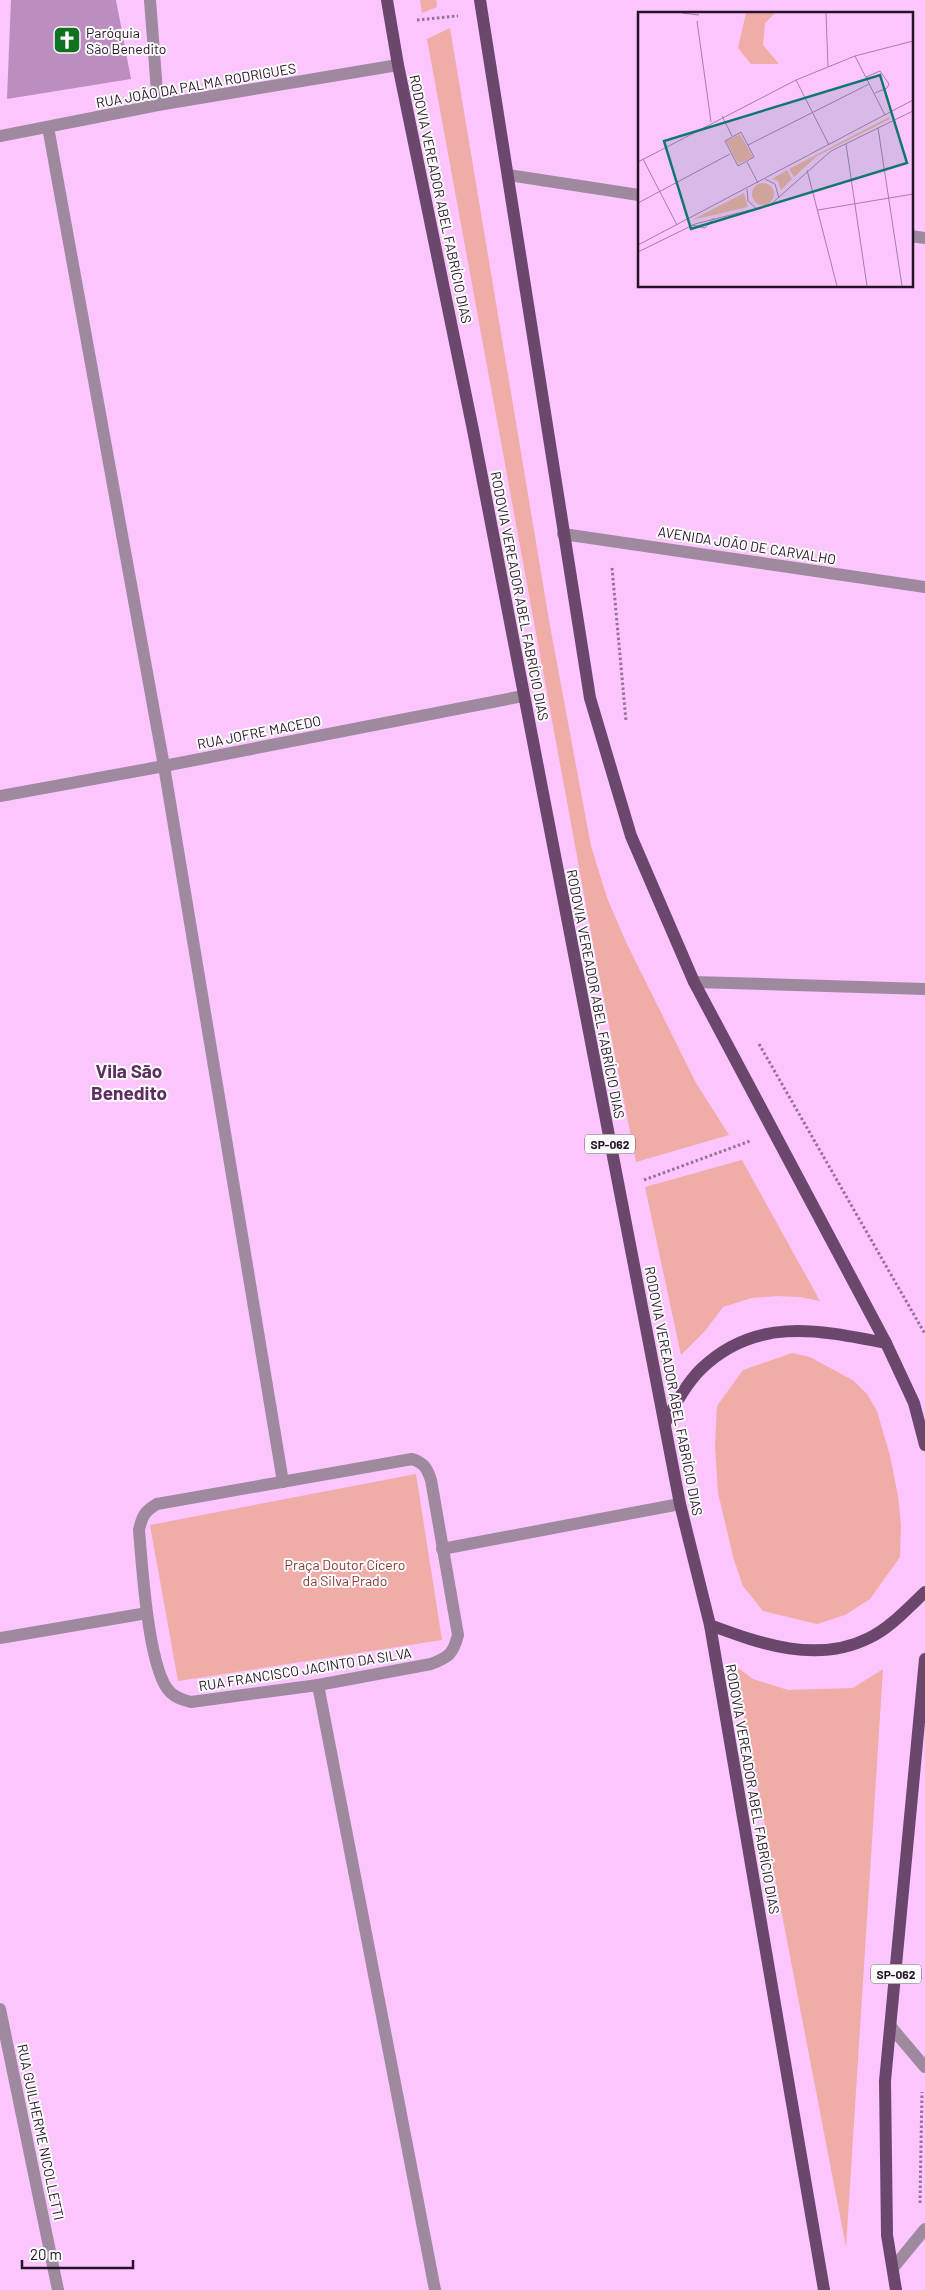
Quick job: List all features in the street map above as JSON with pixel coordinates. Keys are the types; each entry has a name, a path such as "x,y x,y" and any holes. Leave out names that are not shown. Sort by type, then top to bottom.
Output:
{"main road":[{"name":"RODOVIA VEREADOR ABEL FABRÍCIO DIAS","path":"387,0 398,65 473,430 680,1504 710,1625 824,2290"},
{"path":"480,0 590,698 631,836 694,982 886,1343 914,1403 925,1445"},
{"path":"665,1423 679,1398 701,1369 737,1342 788,1329 830,1332 886,1343"},
{"path":"710,1625 753,1641 794,1650 829,1651 870,1638 899,1617 925,1592"},
{"name":"SP-062","path":"896,2290 887,2235 885,2081 925,1658"}],"street":[{"path":"150,0 158,105"},
{"name":"RUA JOÃO DA PALMA RODRIGUES","path":"0,136 158,105 398,65"},
{"path":"48,127 164,766 283,1482"},
{"path":"508,175 638,195"},
{"path":"912,236 925,238"},
{"name":"AVENIDA JOÃO DE CARVALHO","path":"563,534 609,539 925,587"},
{"name":"RUA JOFRE MACEDO","path":"0,796 524,696"},
{"path":"694,982 925,989"},
{"name":"RUA FRANCISCO JACINTO DA SILVA","path":"412,1459 420,1462 426,1468 431,1480 442,1549 458,1635 455,1647 448,1657 431,1664 318,1685 191,1702 180,1700 170,1692 161,1679 147,1613 140,1530 142,1516 157,1504 412,1459"},
{"path":"442,1549 680,1504"},
{"path":"0,1638 147,1613"},
{"path":"318,1685 435,2290"},
{"name":"RUA GUILHERME NICOLLETTI","path":"0,2009 58,2290"},
{"path":"891,2027 924,2065"},
{"path":"893,2268 922,2233"}],"path":[{"path":"391,22 482,13"},
{"path":"609,539 626,723"},
{"path":"758,1043 925,1334"},
{"path":"620,1189 774,1132"},
{"path":"922,2233 924,2065"}],"green space":[{"path":"420,0 436,0 437,7 422,13"},
{"path":"450,28 550,626 591,846 607,898 626,942 696,1083 729,1135 636,1162 594,949 427,39"},
{"path":"742,1160 820,1301 800,1297 777,1296 752,1298 723,1307 705,1331 681,1355 645,1187"},
{"path":"792,1353 810,1357 854,1381 867,1394 877,1411 890,1456 898,1496 901,1525 900,1557 870,1599 845,1615 817,1624 763,1611 743,1586 734,1560 718,1493 715,1445 717,1406 743,1370"},
{"name":"Praça Doutor Cícero da Silva Prado","path":"416,1474 442,1640 178,1681 150,1525"},
{"path":"734,1665 753,1679 788,1690 853,1688 883,1669 846,2247"}],"building":[{"name":"Paróquia São Benedito","path":"11,0 116,0 131,79 7,99"}],"place":[{"name":"Paróquia São Benedito","path":"67,40"}],"district":[{"name":"Vila São Benedito","path":"129,1081"}]}
